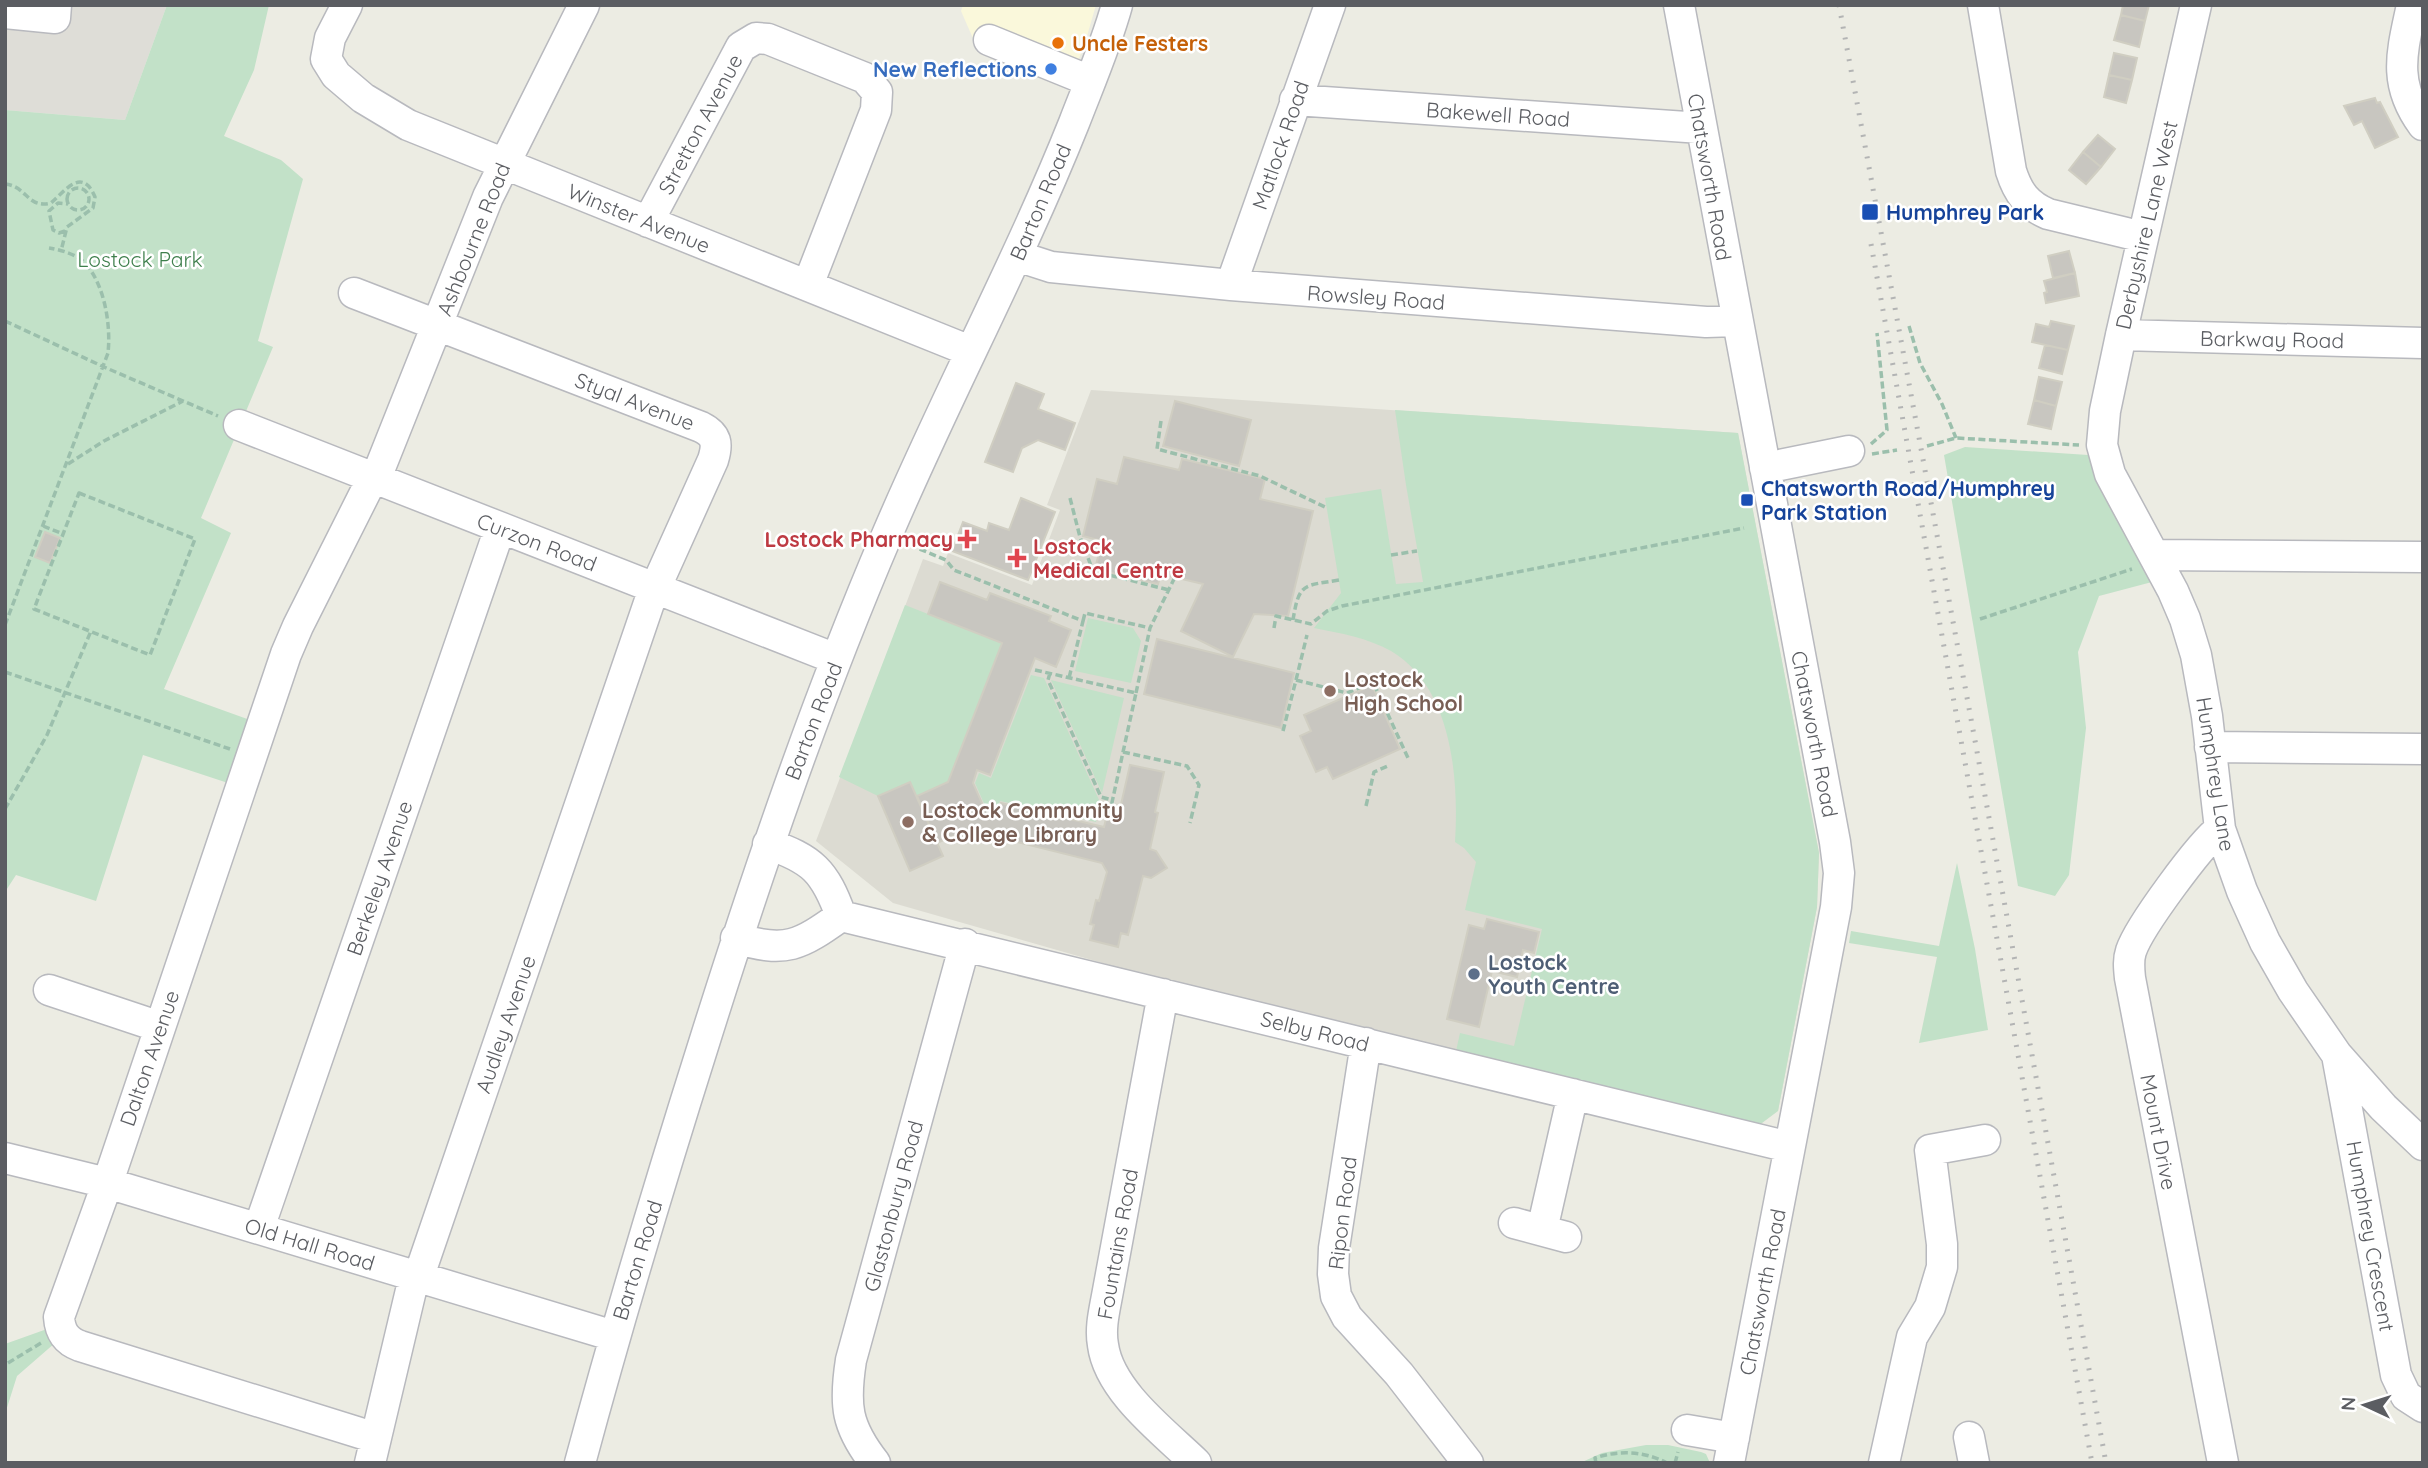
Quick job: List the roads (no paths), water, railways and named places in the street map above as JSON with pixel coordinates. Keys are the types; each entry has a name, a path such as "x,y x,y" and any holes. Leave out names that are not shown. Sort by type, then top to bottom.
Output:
{"street":[{"path":"5,13 55,18 56,5"},
{"name":"Winster Avenue","path":"347,5 330,38 326,59 336,75 349,88 391,117 970,351"},
{"name":"Ashbourne Road","path":"373,478 380,468 488,197 584,5"},
{"name":"Barton Road","path":"580,1463 651,1210 736,938 836,659 887,535 970,351 1017,256 1090,81 1117,5"},
{"name":"Matlock Road","path":"1231,285 1330,5"},
{"name":"Chatsworth Road","path":"1679,5 1839,873 1836,907 1732,1450"},
{"path":"1983,5 2011,171 2016,187 2024,199 2048,214 2143,236"},
{"name":"Derbyshire Lane West","path":"2102,445 2105,411 2121,335 2196,5"},
{"path":"2412,5 2400,69 2404,90 2423,125"},
{"name":"Stretton Avenue","path":"648,222 741,47 750,40 761,38 791,48 865,78 874,86 878,98 876,110 808,285"},
{"path":"989,40 1090,81"},
{"name":"Bakewell Road","path":"1295,100 1701,128"},
{"name":"Rowsley Road","path":"1017,256 1051,267 1231,285 1706,322 1737,321"},
{"path":"354,293 438,325"},
{"name":"Styal Avenue","path":"438,325 701,427 712,434 716,444 713,460 655,589"},
{"name":"Barkway Road","path":"2121,335 2423,343"},
{"name":"Curzon Road","path":"239,425 836,659"},
{"name":"Humphrey Lane","path":"2102,445 2110,474 2181,610 2196,655 2220,829 2242,891 2265,942 2293,991 2337,1055 2383,1107 2423,1145"},
{"path":"1765,468 1849,451"},
{"name":"Dalton Avenue","path":"373,478 294,635 107,1183 60,1308 61,1331 67,1339 80,1346 373,1450"},
{"name":"Berkeley Avenue","path":"259,1228 500,528"},
{"path":"2156,558 2423,557"},
{"name":"Audley Avenue","path":"373,1450 412,1286 422,1267 655,589"},
{"path":"2210,747 2423,749"},
{"name":"Mount Drive","path":"2220,829 2203,844 2137,937 2129,962 2223,1463"},
{"path":"736,938 768,947 790,945 815,934 841,916 820,872 800,856 768,844"},
{"name":"Selby Road","path":"841,916 965,944 1789,1147"},
{"name":"Glastonbury Road","path":"875,1463 859,1443 848,1417 846,1390 849,1370 965,944"},
{"path":"49,989 160,1027"},
{"name":"Fountains Road","path":"1163,994 1107,1296 1102,1344 1107,1364 1132,1401 1196,1463"},
{"name":"Ripon Road","path":"1366,1043 1334,1248 1336,1296 1347,1317 1399,1374 1468,1463"},
{"name":"Humphrey Crescent","path":"2337,1055 2396,1375 2406,1396 2423,1407"},
{"path":"1514,1223 1554,1234 1573,1094"},
{"path":"1884,1463 1912,1337 1930,1307 1942,1267 1942,1244 1930,1150 1985,1140"},
{"name":"Old Hall Road","path":"5,1158 107,1183 614,1336"},
{"path":"1688,1430 1732,1450"}],"railway":[{"path":"1839,5 2106,1463"},
{"path":"1871,244 2092,1463"}],"place":[{"name":"Uncle Festers","path":"1058,43"},
{"name":"New Reflections","path":"1051,69"},
{"name":"Humphrey Park","path":"1870,212"},
{"name":"Chatsworth Road/Humphrey Park Station","path":"1747,500"},
{"name":"Lostock Pharmacy","path":"967,539"},
{"name":"Lostock Medical Centre","path":"1017,558"},
{"name":"Lostock High School","path":"1330,691"},
{"name":"Lostock Community & College Library","path":"908,822"},
{"name":"Lostock Youth Centre","path":"1474,974"}],"park label":[{"name":"Lostock Park","path":"140,259"}]}
